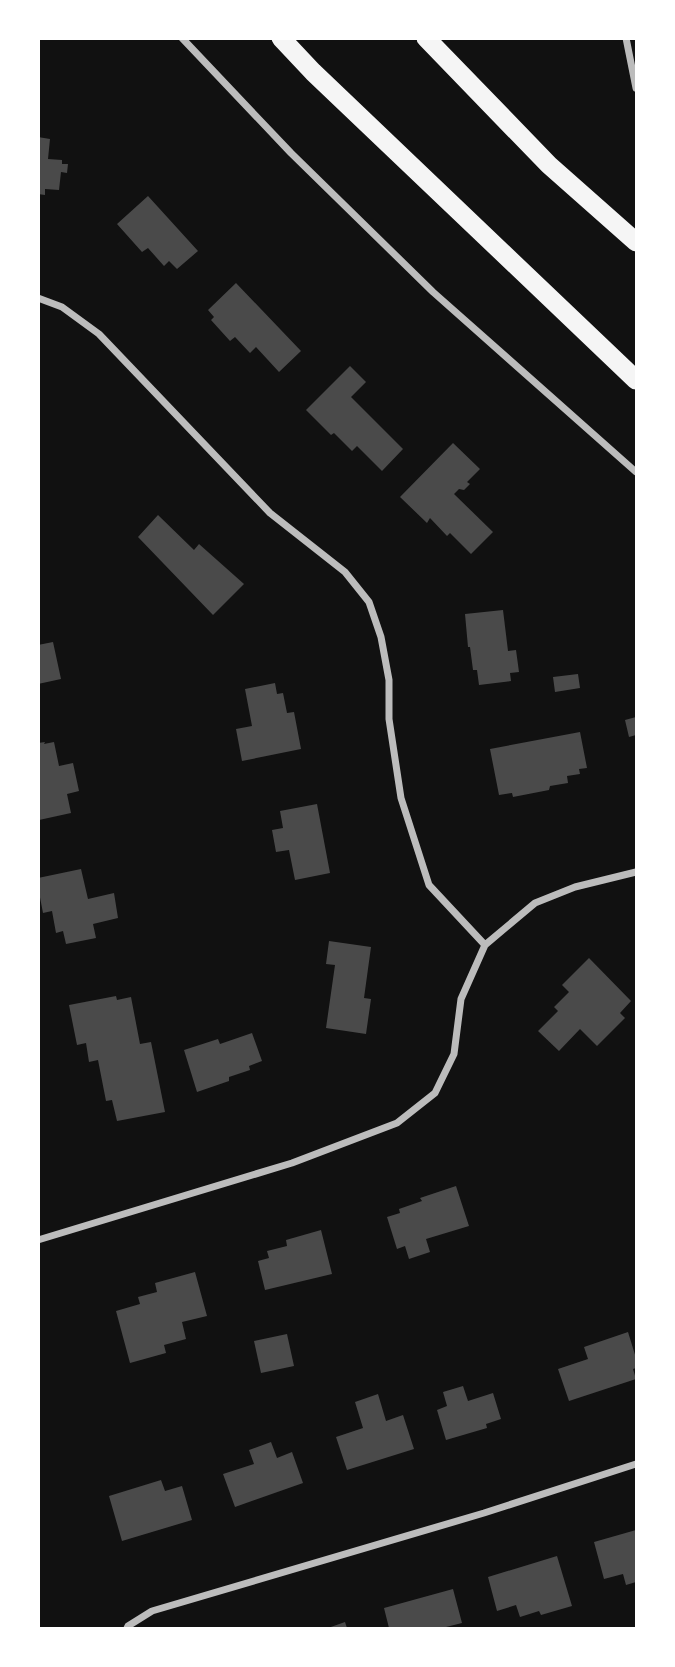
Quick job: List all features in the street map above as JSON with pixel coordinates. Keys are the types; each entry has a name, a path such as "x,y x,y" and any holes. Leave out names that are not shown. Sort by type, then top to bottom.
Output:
{"highway":[{"path":"281,38 313,72 636,380"},
{"path":"425,38 549,165 636,242"}],"street":[{"path":"182,38 291,153 433,292 636,472"},
{"path":"626,38 636,89"},
{"path":"38,298 62,307 99,334 270,513 345,572 369,602 382,637 389,680 389,719 401,798 429,885 485,946"},
{"path":"39,1238 292,1163 397,1123 435,1093 454,1054 461,999 485,946 535,903 575,887 636,872"},
{"path":"127,1629 152,1611 484,1513 636,1464"}],"building":[{"path":"38,137 50,139 48,159 62,160 62,164 68,164 67,173 61,172 59,190 45,189 45,195 38,194"},
{"path":"148,196 198,251 177,269 169,261 164,266 148,248 142,252 117,224"},
{"path":"236,283 301,351 279,372 256,347 250,353 235,337 230,341 211,320 214,317 208,310"},
{"path":"350,366 366,382 351,397 403,449 382,471 357,446 352,451 334,433 331,435 306,410"},
{"path":"453,443 480,469 467,482 470,484 464,490 459,489 454,494 493,532 471,554 450,533 447,536 430,518 427,523 400,497"},
{"path":"158,515 194,550 199,544 244,584 213,615 138,537"},
{"path":"503,610 508,651 516,650 519,672 510,673 511,681 479,685 477,670 473,670 468,647 465,614"},
{"path":"53,642 61,679 38,684 38,645"},
{"path":"578,674 580,688 555,692 553,677"},
{"path":"275,683 277,694 283,693 287,713 294,712 301,749 242,761 236,729 252,726 245,689"},
{"path":"636,717 636,735 629,737 625,720"},
{"path":"580,732 587,768 579,769 580,774 567,776 568,783 550,786 549,790 513,797 512,793 499,795 490,749"},
{"path":"45,742 44,744 54,742 59,766 73,763 79,791 67,794 71,813 39,820 38,743"},
{"path":"317,804 330,873 295,880 289,850 276,852 272,830 283,828 280,811"},
{"path":"81,869 88,899 114,893 118,918 93,924 96,938 66,944 63,931 56,933 52,911 43,913 38,878"},
{"path":"329,941 371,947 364,998 371,999 366,1034 326,1028 335,965 326,964"},
{"path":"589,958 631,1001 620,1013 625,1018 597,1046 580,1029 559,1051 538,1031 558,1011 554,1007 569,992 562,985"},
{"path":"116,996 117,1000 131,997 140,1044 151,1042 165,1112 117,1121 112,1100 106,1101 98,1060 89,1062 86,1043 77,1045 69,1005"},
{"path":"252,1033 262,1061 249,1066 250,1070 229,1077 229,1081 197,1092 184,1050 218,1039 220,1044"},
{"path":"456,1186 469,1226 426,1239 430,1252 409,1259 405,1246 397,1249 387,1217 400,1213 399,1209 422,1201 420,1198"},
{"path":"321,1230 332,1274 265,1290 258,1261 269,1258 267,1251 287,1246 286,1240"},
{"path":"195,1272 207,1316 182,1322 186,1339 164,1345 166,1353 130,1363 116,1311 140,1304 138,1297 157,1292 155,1283"},
{"path":"628,1332 636,1358 636,1368 633,1369 636,1379 569,1401 558,1369 588,1359 584,1347"},
{"path":"287,1334 294,1366 261,1373 254,1341"},
{"path":"463,1386 468,1401 493,1393 501,1419 486,1424 487,1428 446,1440 437,1410 447,1406 443,1392"},
{"path":"378,1394 386,1421 403,1415 414,1449 347,1470 336,1437 363,1428 355,1402"},
{"path":"271,1442 277,1458 292,1452 303,1483 235,1507 223,1474 254,1464 249,1450"},
{"path":"161,1480 165,1491 182,1486 192,1520 122,1541 109,1496"},
{"path":"636,1530 636,1582 626,1585 623,1574 604,1579 594,1542"},
{"path":"557,1556 572,1606 541,1615 539,1611 520,1617 516,1605 497,1611 488,1577"},
{"path":"453,1589 462,1623 442,1628 389,1628 384,1608"},
{"path":"345,1622 347,1628 328,1628"}]}
